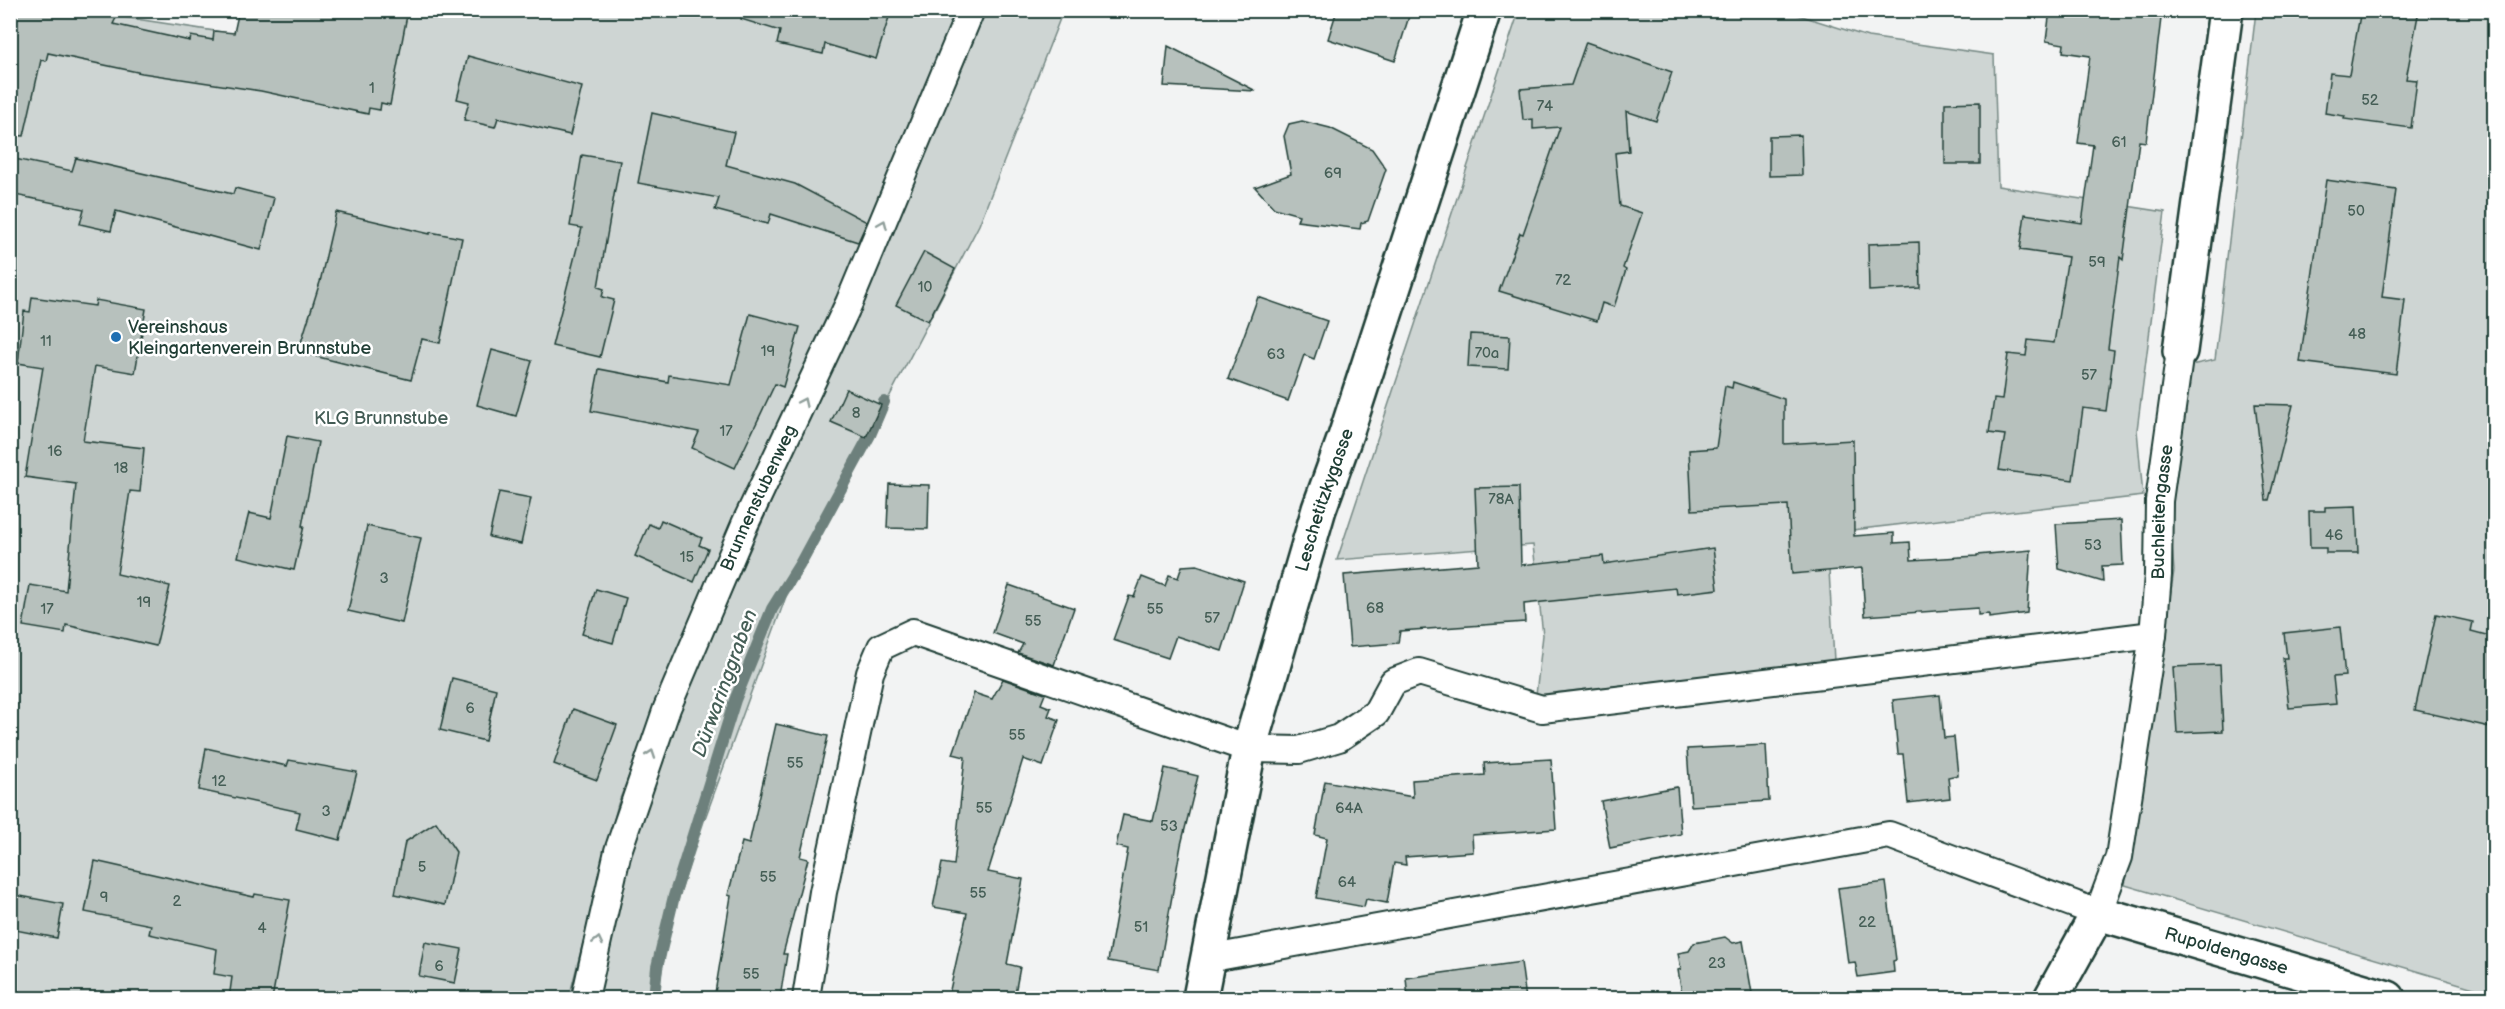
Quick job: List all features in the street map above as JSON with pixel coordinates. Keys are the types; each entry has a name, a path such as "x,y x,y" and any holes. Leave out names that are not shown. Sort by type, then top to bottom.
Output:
{"street":[{"name":"Leschetitzkygasse","path":"1200,999 1249,749 1319,509 1345,437 1484,10"},
{"name":"Buchleitengasse","path":"2180,351 2226,10"},
{"name":"Buchleitengasse","path":"2051,999 2098,913"},
{"name":"Rupoldengasse","path":"2098,913 2388,999"}],"lane":[{"name":"Brunnenstubenweg","path":"585,999 618,851 667,708 745,524 849,303 971,10"},
{"name":"Buchleitengasse","path":"2098,913 2119,857 2153,635 2158,575 2159,501 2180,351"},
{"path":"806,999 826,880 870,673 880,647 913,632 1249,749 1299,750 1340,738 1376,712 1393,682 1419,672 1542,709 2153,635"},
{"path":"1207,959 1889,835 2098,913"}],"green space":[{"name":"KLG Brunnstube","path":"10,11 84,11 339,50 350,11 957,11 841,301 658,701 618,804 569,998 11,998"},
{"path":"983,11 1063,11 979,225 788,591 704,821 671,921 657,998 597,998 634,836 680,708 836,355"},
{"path":"1519,11 1786,11 1868,37 1994,55 1998,186 2165,212 2137,430 2143,496 1827,533 1834,661 1536,695 1543,635 1533,545 1337,560"},
{"path":"2256,11 2494,11 2494,994 2125,885 2174,571 2170,518 2191,365 2215,360"}],"building":[{"path":"10,10 120,10 113,24 190,41 191,36 213,40 214,31 234,33 239,10 408,10 390,105 381,103 380,110 369,108 368,114 261,91 142,73 48,53 46,61 41,60 24,136 10,135"},
{"path":"742,10 865,10 889,17 876,59 825,44 823,54 777,44 780,31 741,19"},
{"path":"1337,10 1411,10 1395,61 1328,39"},
{"path":"2050,10 2162,10 2146,142 2139,141 2123,260 2120,257 2108,349 2114,350 2106,411 2083,408 2073,480 1999,470 2005,435 1989,433 1994,399 2002,400 2008,354 2026,356 2028,340 2054,343 2068,257 2020,250 2025,214 2082,223 2093,145 2078,143 2090,56 2063,52 2064,44 2046,41"},
{"path":"2361,10 2419,10 2406,79 2417,80 2411,128 2344,119 2345,116 2325,113 2330,73 2349,75"},
{"path":"1586,42 1672,72 1656,121 1626,111 1629,151 1615,153 1620,206 1642,213 1623,268 1626,270 1614,307 1602,303 1597,321 1499,291 1520,233 1523,234 1560,127 1533,129 1533,119 1523,120 1520,89 1571,85"},
{"path":"1168,46 1256,91 1164,86"},
{"path":"468,56 582,87 570,135 498,118 495,127 464,120 469,102 457,99"},
{"path":"1980,102 1980,164 1945,164 1945,103"},
{"path":"652,113 734,132 726,165 795,184 867,222 858,242 771,214 768,224 715,210 719,198 638,183"},
{"path":"1302,121 1330,128 1372,149 1386,169 1368,221 1361,223 1360,229 1297,221 1299,215 1274,208 1255,187 1291,174 1284,136 1289,124"},
{"path":"1801,135 1802,175 1769,176 1769,136"},
{"path":"582,155 620,161 598,287 604,289 602,297 614,300 600,357 552,346 582,228 570,226"},
{"path":"10,158 72,171 76,158 233,194 235,188 274,198 261,250 116,211 111,231 80,224 84,209 10,194"},
{"path":"2326,180 2396,190 2382,297 2405,300 2396,374 2300,362"},
{"path":"336,212 430,234 430,232 462,238 440,343 422,339 411,380 298,352 320,282"},
{"path":"1919,242 1920,288 1869,291 1868,244"},
{"path":"924,252 955,269 928,321 896,305"},
{"path":"32,297 95,306 96,300 146,309 135,373 95,366 83,441 144,448 140,492 130,491 117,574 170,586 156,646 66,625 65,633 23,626 30,585 66,591 76,484 25,477 43,367 18,363 24,311 30,312"},
{"path":"1258,297 1327,321 1314,359 1304,355 1288,401 1228,379"},
{"path":"750,314 800,327 783,387 775,384 735,468 692,448 699,432 591,411 599,369 668,382 669,375 731,385"},
{"path":"1470,334 1510,336 1508,369 1468,367"},
{"path":"492,350 532,361 516,416 477,405"},
{"path":"1733,382 1784,399 1784,444 1853,440 1854,536 1894,533 1894,543 1910,542 1911,560 2031,550 2027,613 1989,618 1989,614 1978,615 1978,608 1865,616 1862,568 1792,574 1788,505 1692,510 1689,450 1716,448 1725,386 1732,388"},
{"path":"846,389 881,405 866,437 831,422"},
{"path":"2255,404 2293,405 2269,500 2266,500"},
{"path":"287,436 318,442 294,570 238,557 249,513 271,518"},
{"path":"889,484 929,485 928,529 887,528"},
{"path":"1519,487 1521,565 1603,556 1604,564 1713,548 1718,589 1677,594 1676,588 1524,604 1525,622 1400,631 1398,643 1350,647 1344,575 1478,564 1475,488"},
{"path":"499,492 531,498 521,544 489,537"},
{"path":"2356,506 2358,553 2326,553 2326,548 2310,548 2309,511 2325,511 2325,507"},
{"path":"661,520 702,538 699,545 708,549 694,582 635,556 649,524 658,528"},
{"path":"2121,520 2123,565 2102,566 2103,582 2059,569 2056,524"},
{"path":"367,526 421,538 402,623 348,611"},
{"path":"1197,565 1244,581 1222,651 1176,636 1168,658 1113,640 1129,596 1134,597 1142,577 1165,586 1169,575 1178,578 1182,566"},
{"path":"1009,585 1074,608 1054,665 1018,653 1023,644 993,633"},
{"path":"596,589 626,598 613,643 582,634"},
{"path":"2436,614 2473,622 2471,631 2494,637 2494,728 2415,710"},
{"path":"2340,627 2345,676 2333,677 2336,704 2289,708 2283,658 2287,658 2284,633"},
{"path":"2220,665 2223,731 2177,733 2173,667"},
{"path":"452,678 496,689 485,741 440,730"},
{"path":"1003,679 1045,694 1041,704 1051,708 1048,716 1059,720 1043,766 1023,759 988,872 1023,879 1007,964 1020,967 1014,999 948,999 967,913 933,907 942,863 954,865 965,757 953,754 974,693 992,699"},
{"path":"1940,695 1944,738 1954,737 1958,775 1948,777 1950,798 1908,803 1903,754 1898,754 1893,700"},
{"path":"573,709 617,725 597,780 554,764"},
{"path":"776,724 828,736 800,857 808,859 783,954 787,954 780,998 753,994 752,999 714,999 731,896 728,895 742,842 749,844"},
{"path":"1766,745 1769,801 1691,806 1687,749"},
{"path":"206,748 287,766 289,760 357,772 340,840 296,829 300,812 199,790"},
{"path":"1551,759 1556,829 1472,835 1473,852 1405,857 1406,865 1394,863 1387,903 1366,899 1364,907 1316,898 1327,838 1315,835 1325,781 1413,797 1412,780 1485,775 1484,763"},
{"path":"1165,768 1198,776 1181,845 1159,970 1108,961 1128,849 1116,846 1123,815 1153,821"},
{"path":"1677,787 1681,834 1610,848 1601,801"},
{"path":"436,822 456,852 445,905 395,894 405,842"},
{"path":"95,861 254,897 255,894 290,900 272,999 229,999 232,977 214,974 217,949 149,934 151,925 85,912"},
{"path":"1886,882 1896,960 1893,961 1894,972 1858,977 1855,962 1848,963 1838,888"},
{"path":"10,894 63,904 57,938 10,929"},
{"path":"1725,937 1733,943 1743,941 1753,999 1683,999 1678,970 1681,969 1678,953 1689,951 1694,943"},
{"path":"425,942 462,949 455,983 419,976"},
{"path":"1521,962 1526,999 1408,999 1406,978"}],"waterway":[{"name":"Dürwaringgraben","path":"654,998 657,967 674,896 735,700 772,609 800,564 870,435 884,402"}],"place":[{"name":"Vereinshaus Kleingartenverein Brunnstube","path":"116,337"}]}
